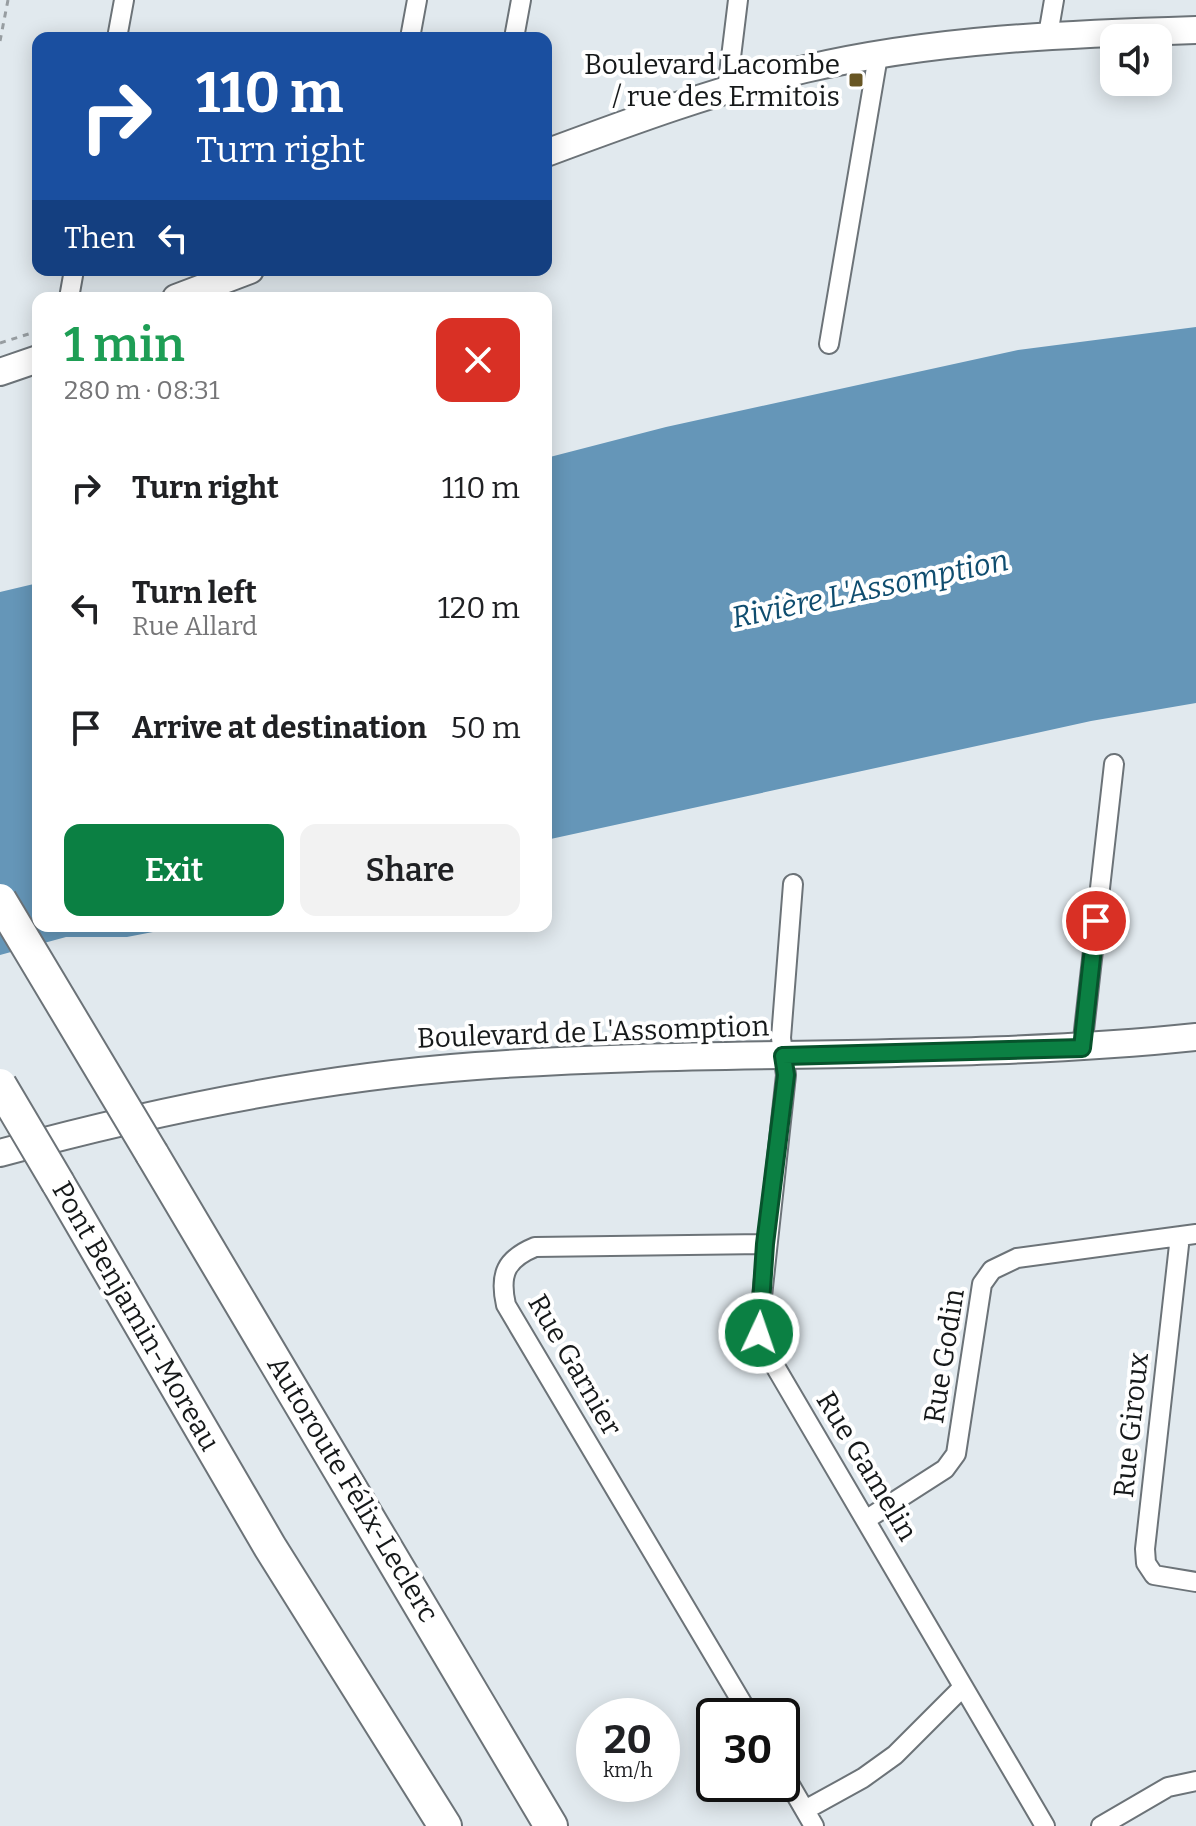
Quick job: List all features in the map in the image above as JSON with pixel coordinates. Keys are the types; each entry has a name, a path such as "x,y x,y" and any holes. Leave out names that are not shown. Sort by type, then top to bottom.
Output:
{"highway":[{"name":"Autoroute Félix-Leclerc","path":"0,900 425,1609 551,1826"},
{"name":"Pont Benjamin-Moreau","path":"0,1085 270,1547"},
{"path":"270,1547 419,1826"},
{"path":"270,1547 445,1826"},
{"path":"425,1609 569,1826"}],"street":[{"path":"118,32 124,0"},
{"path":"411,32 417,0"},
{"path":"515,32 521,0"},
{"path":"727,90 738,0"},
{"path":"1048,35 1054,0"},
{"path":"552,151 727,90 807,69 878,56 1048,35 1196,30"},
{"path":"829,344 878,56"},
{"path":"211,292 239,276"},
{"path":"0,372 32,361"},
{"path":"1082,1048 1114,764"},
{"name":"Rue Gamelin","path":"793,884 782,1016 786,1075 765,1244 759,1333 765,1349 1045,1826"},
{"name":"Boulevard de L'Assomption","path":"0,1153 174,1108 377,1075 512,1063 1082,1048 1196,1037"},
{"name":"Rue Godin","path":"867,1519 945,1469 956,1454 982,1284 992,1270 1017,1258 1188,1235"},
{"name":"Rue Giroux","path":"1188,1235 1145,1549 1146,1563 1154,1575 1196,1582"},
{"name":"Rue Garnier","path":"739,1698 506,1305 501,1282 507,1264 517,1255 535,1247 765,1244"},
{"path":"810,1818 895,1755 963,1687"},
{"path":"1101,1826 1168,1787 1196,1781"}],"path":[{"path":"0,41 8,0"},
{"path":"0,343 32,333"}],"water":[{"name":"Rivière L'Assomption","path":"1196,327 1196,703 1091,721 552,839 552,456 666,427 1018,350"},
{"path":"32,584 32,932 153,932 127,937 66,937 0,955 0,592"}],"place":[{"name":"Boulevard Lacombe / rue des Ermitois","path":"856,80"}],"route":[{"path":"759,1333 765,1244 786,1075 783,1056 1082,1048 1096,921"}]}
